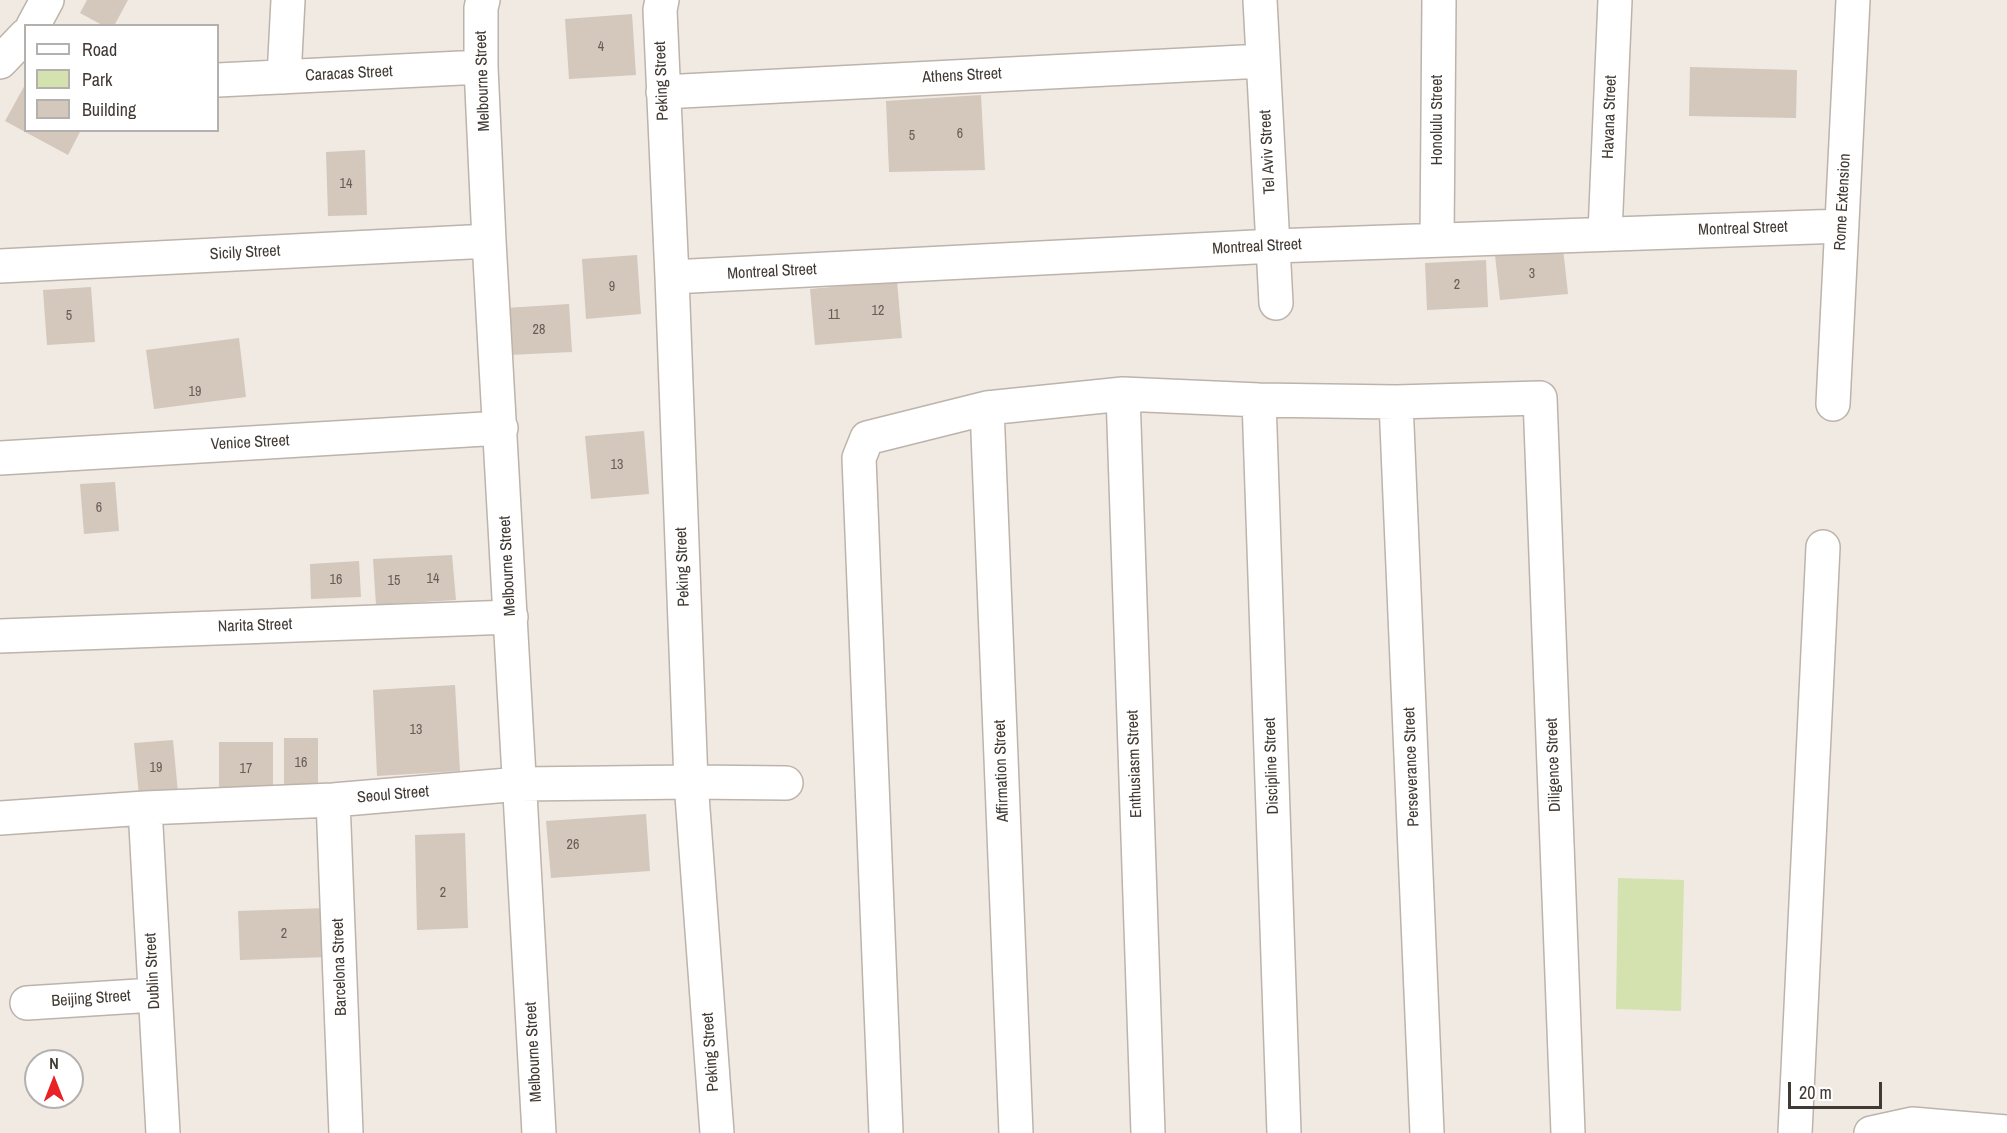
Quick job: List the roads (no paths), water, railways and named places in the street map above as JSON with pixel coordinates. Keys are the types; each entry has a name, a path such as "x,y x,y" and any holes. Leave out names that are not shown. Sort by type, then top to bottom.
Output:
{"street":[{"path":"34,24 47,0"},
{"path":"284,77 288,0"},
{"name":"Melbourne Street","path":"483,0 481,68 489,241 539,1133"},
{"name":"Peking Street","path":"662,0 660,10 663,92 691,782 717,1133"},
{"name":"Tel Aviv Street","path":"1260,0 1276,303"},
{"name":"Honolulu Street","path":"1437,240 1439,0"},
{"name":"Havana Street","path":"1605,233 1615,0"},
{"name":"Rome Extension","path":"1833,404 1853,0"},
{"path":"0,62 24,37"},
{"name":"Athens Street","path":"663,92 1262,61"},
{"name":"Caracas Street","path":"219,80 481,68"},
{"name":"Montreal Street","path":"672,277 1274,246 1842,226"},
{"name":"Sicily Street","path":"0,266 489,241"},
{"path":"886,1133 860,458 867,438 987,408 1123,394 1259,400 1396,402"},
{"name":"Enthusiasm Street","path":"1123,394 1148,1133"},
{"name":"Diligence Street","path":"1396,402 1540,398 1568,1133"},
{"name":"Discipline Street","path":"1259,400 1284,1133"},
{"name":"Perseverance Street","path":"1396,402 1427,1133"},
{"name":"Affirmation Street","path":"987,408 1016,1133"},
{"name":"Venice Street","path":"0,459 501,428"},
{"path":"1795,1133 1823,547"},
{"name":"Narita Street","path":"0,636 511,617"},
{"name":"Seoul Street","path":"0,819 145,808 333,800 520,784 786,783"},
{"name":"Barcelona Street","path":"333,800 346,1133"},
{"name":"Dublin Street","path":"145,808 163,1133"},
{"name":"Beijing Street","path":"27,1003 154,995"},
{"path":"1871,1133 1912,1124 2007,1132"}]}
